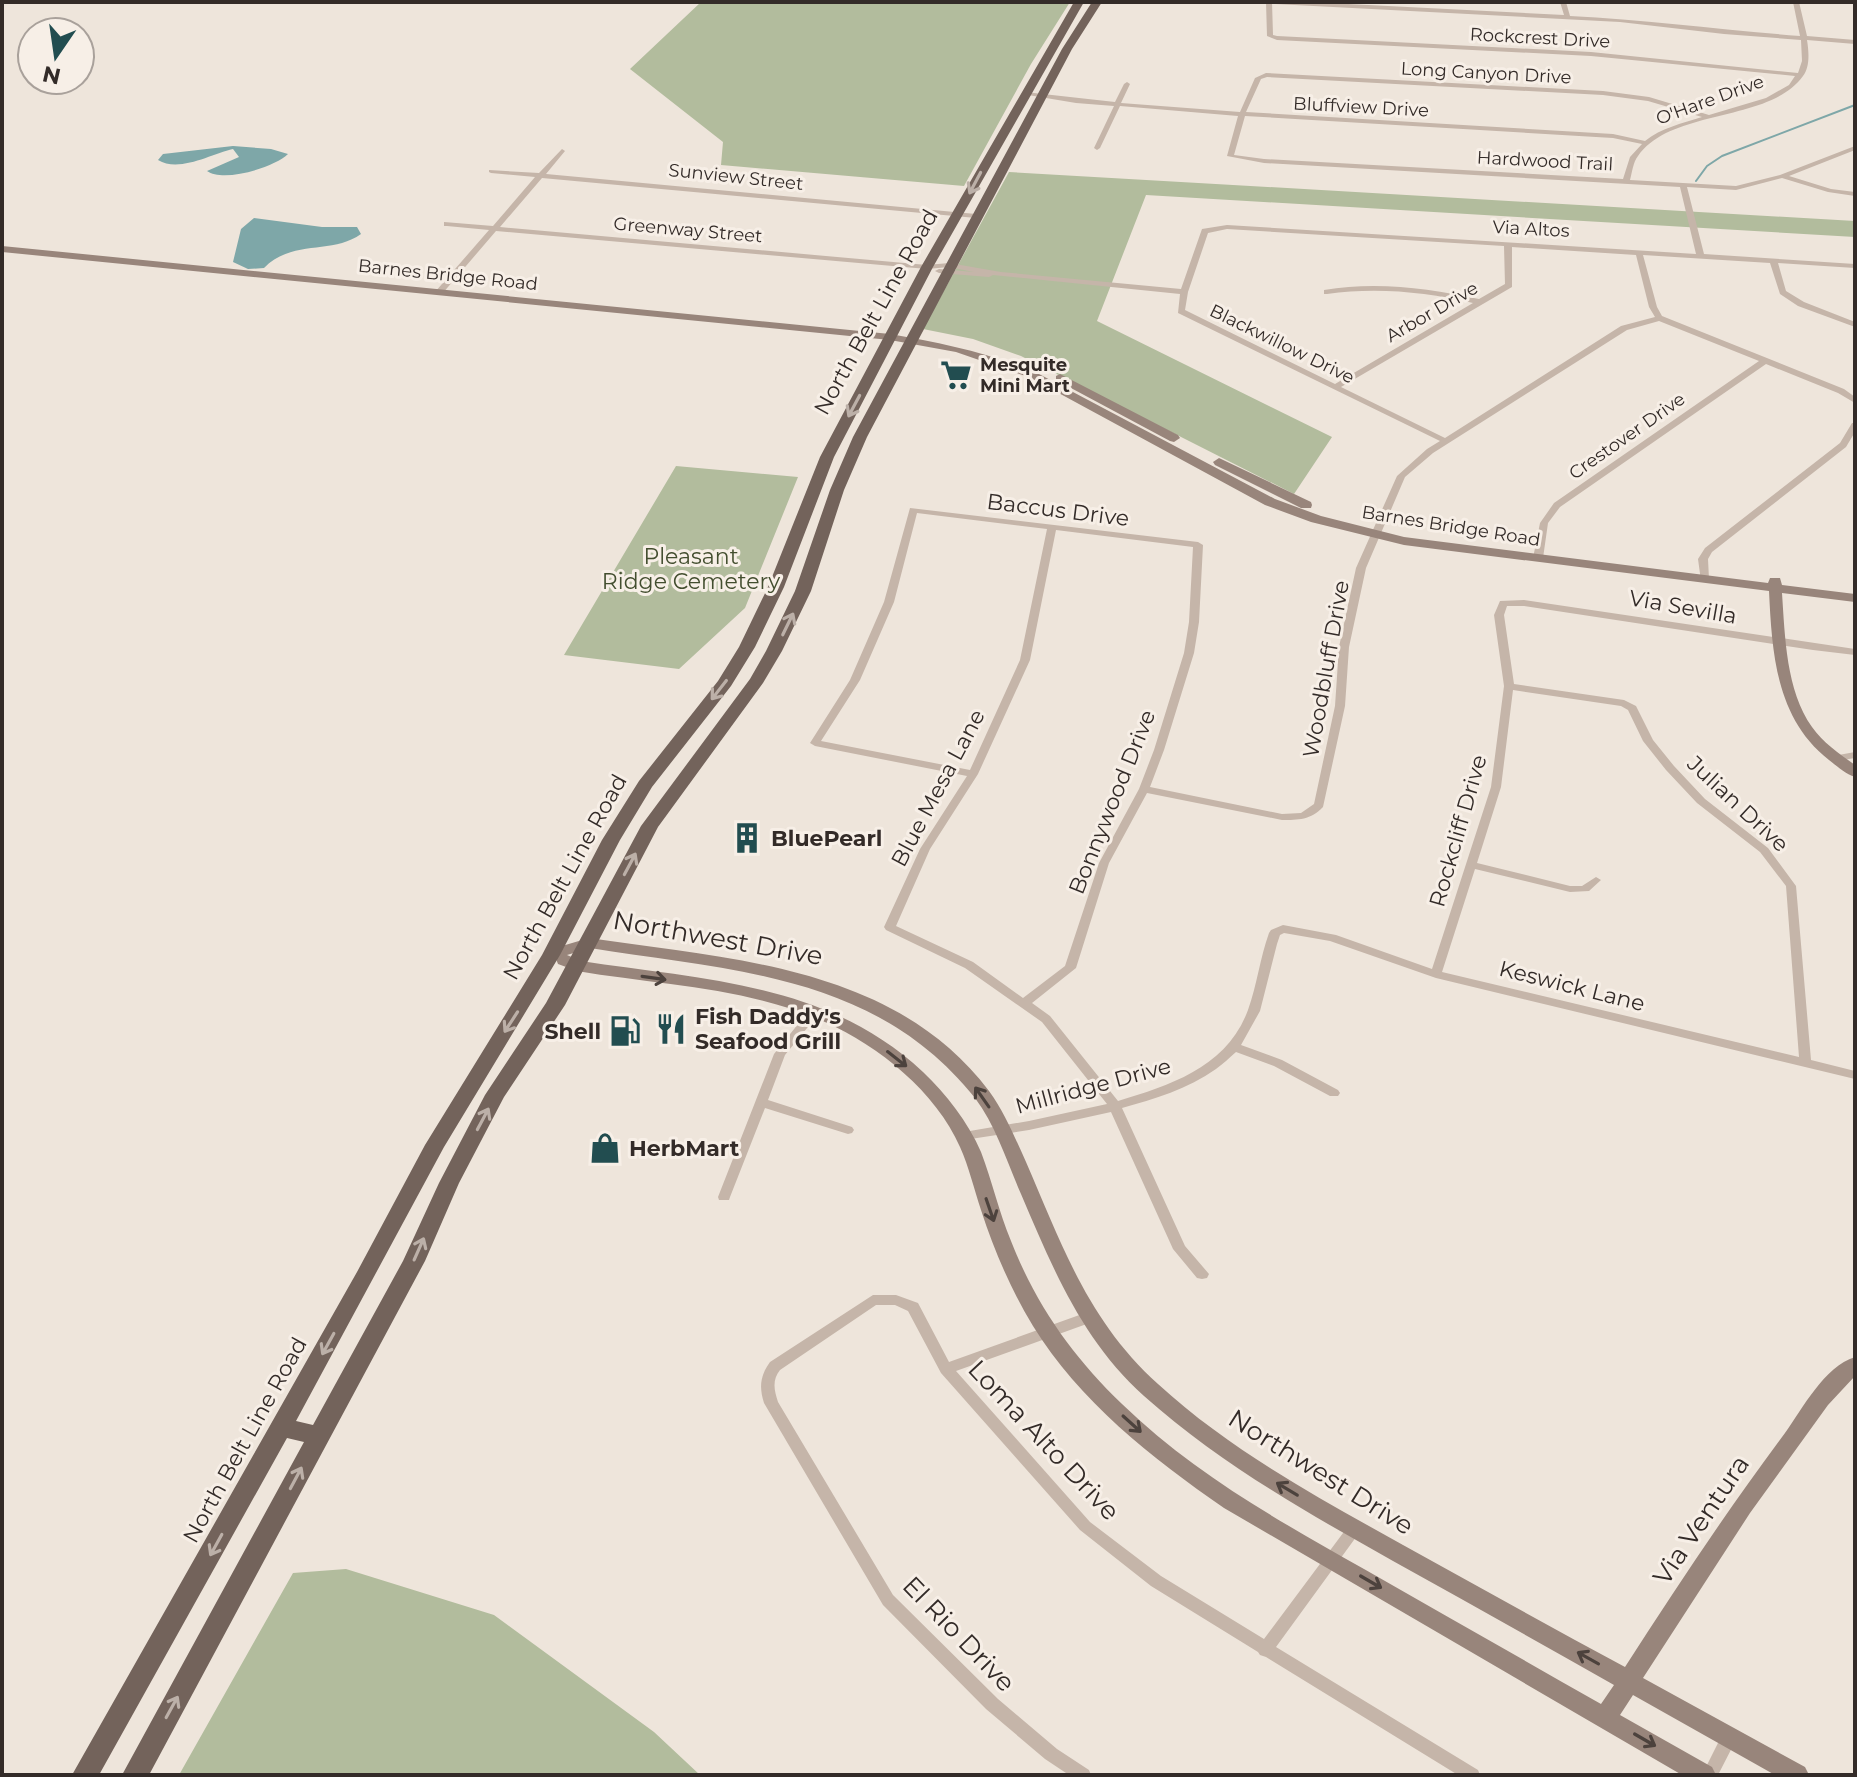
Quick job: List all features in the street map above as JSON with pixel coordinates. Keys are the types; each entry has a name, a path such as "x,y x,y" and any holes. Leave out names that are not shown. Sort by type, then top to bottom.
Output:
{"main road":[{"name":"North Belt Line Road","path":"85,1775 281,1428 435,1145 551,955 611,840 645,785 725,683 747,647 776,587 830,451 927,267 1079,2"},
{"name":"North Belt Line Road","path":"135,1775 414,1261 465,1152 507,1077 577,966 650,826 757,680 774,651 803,591 837,490 853,453 910,338 1077,30 1097,2"},
{"path":"1062,29 1077,30"},
{"path":"1002,133 1022,134"},
{"name":"Barnes Bridge Road","path":"2,249 966,344 1026,362 1259,483 1378,530"},
{"name":"Barnes Bridge Road","path":"910,338 1004,363 1290,510 1378,530 1775,584 1855,598"},
{"path":"1161,444 1175,439"},
{"path":"830,451 853,453"},
{"path":"1246,489 1259,483"},
{"path":"1775,584 1787,690 1796,714 1818,744 1855,772"},
{"name":"Barnes Bridge Road","path":"1775,584 1855,588"},
{"path":"747,647 774,651"},
{"name":"Northwest Drive","path":"551,955 589,943 777,972 827,986 888,1013 941,1051 982,1095 1003,1130 1060,1266 1090,1317 1122,1360 1150,1389 1234,1456 1354,1529 1797,1775"},
{"path":"551,955 577,966 754,994 815,1011 863,1035 906,1066 926,1085 964,1136 1008,1255 1049,1333 1123,1416 1207,1488 1707,1775"},
{"path":"479,1071 507,1077"},
{"name":"Via Ventura","path":"1606,1717 1705,1561 1841,1374 1855,1365"},
{"path":"281,1428 319,1435"}],"street":[{"name":"Rockcrest Drive","path":"1269,2 1270,36 1277,38 1591,54 1801,75"},
{"path":"1275,2 1567,17 1855,42"},
{"path":"1563,2 1567,17"},
{"path":"1796,2 1806,56 1801,75"},
{"name":"Long Canyon Drive","path":"1242,114 1258,78 1280,75 1603,93 1649,99 1710,117"},
{"name":"O'Hare Drive","path":"1626,182 1626,166 1645,143 1782,91 1801,75"},
{"path":"1097,148 1127,84"},
{"name":"Bluffview Drive","path":"1023,97 1242,114 1613,136 1645,143"},
{"name":"Hardwood Trail","path":"1242,114 1230,156 1264,161 1626,182 1736,188 1782,176 1855,148"},
{"path":"439,292 562,151"},
{"name":"Sunview Street","path":"491,171 976,216"},
{"path":"1782,176 1830,191 1855,194"},
{"path":"1683,185 1700,255"},
{"name":"Greenway Street","path":"447,224 1184,292"},
{"name":"Via Altos","path":"1205,231 1227,227 1855,266"},
{"name":"Blackwillow Drive","path":"1205,231 1184,292 1181,311 1187,317 1446,441"},
{"name":"Arbor Drive","path":"1335,387 1509,285 1508,244"},
{"path":"1639,252 1659,318 1841,391 1855,401"},
{"path":"1773,260 1783,292 1801,304 1855,325"},
{"path":"1327,292 1369,289 1457,296 1481,302"},
{"name":"Woodbluff Drive","path":"1144,789 1282,817 1303,817 1313,813 1319,805 1340,706 1344,647 1361,568 1401,476 1446,441 1624,328 1659,318"},
{"name":"Crestover Drive","path":"1539,554 1544,523 1557,505 1764,361"},
{"path":"1703,574 1708,550 1843,445 1855,425"},
{"name":"Baccus Drive","path":"973,774 815,743 855,680 889,602 913,510 1198,545"},
{"name":"Blue Mesa Lane","path":"1024,1003 969,965 890,927 925,849 973,774 1025,660 1052,528"},
{"name":"Bonnywood Drive","path":"1024,1003 1070,968 1104,863 1144,789 1159,750 1189,653 1194,622 1198,545"},
{"name":"Via Sevilla","path":"1503,603 1664,622 1736,638 1855,652"},
{"name":"Rockcliff Drive","path":"1436,974 1496,787 1509,686 1499,615 1503,603"},
{"name":"Julian Drive","path":"1509,686 1624,703 1632,708 1648,741 1701,801 1764,850 1791,886 1805,1062"},
{"path":"1837,758 1855,755"},
{"path":"1472,865 1570,889 1585,889 1596,880"},
{"name":"Keswick Lane","path":"1283,929 1332,938 1436,974 1855,1075"},
{"name":"Millridge Drive","path":"964,1136 1114,1105 1189,1082 1210,1069 1234,1047 1249,1022 1275,933 1283,929"},
{"path":"1024,1003 1046,1019 1114,1105 1180,1249 1202,1274"},
{"path":"724,1197 780,1054 815,1011"},
{"path":"1234,1047 1278,1063 1334,1093"},
{"path":"761,1102 801,1112 848,1130"},
{"name":"Loma Alto Drive","path":"768,1374 775,1366 873,1300 896,1300 913,1307 946,1369 1085,1526 1156,1581 1472,1775"},
{"path":"946,1369 1090,1317"},
{"name":"El Rio Drive","path":"768,1374 767,1393 771,1403 888,1600 992,1704 1051,1754 1083,1775"},
{"path":"1265,1650 1354,1529"},
{"path":"1707,1775 1729,1738"}],"green space":[{"path":"701,2 1070,2 1031,64 964,186 721,165 723,142 630,69"},
{"path":"1009,172 1855,221 1855,237 1146,195 1097,321 1332,437 1294,494 1021,356 973,339 923,329"},
{"name":"Pleasant Ridge Cemetery","path":"676,466 798,477 745,608 679,669 564,655"},
{"path":"346,1569 494,1615 654,1732 700,1775 179,1775 293,1573"}],"water":[{"path":"233,146 271,149 288,154 261,168 225,175 207,171 239,157 233,149 185,164 158,160 163,154"},
{"path":"254,218 322,227 357,227 361,234 338,244 287,253 264,268 248,269 233,262 241,229"}],"waterway":[{"path":"1696,181 1707,166 1722,156 1855,105"}],"place":[{"name":"Mesquite Mini Mart","path":"956,375"},
{"name":"BluePearl","path":"747,838"},
{"name":"Fish Daddy's Seafood Grill","path":"671,1029"},
{"name":"Shell","path":"625,1031"},
{"name":"HerbMart","path":"605,1148"}]}
